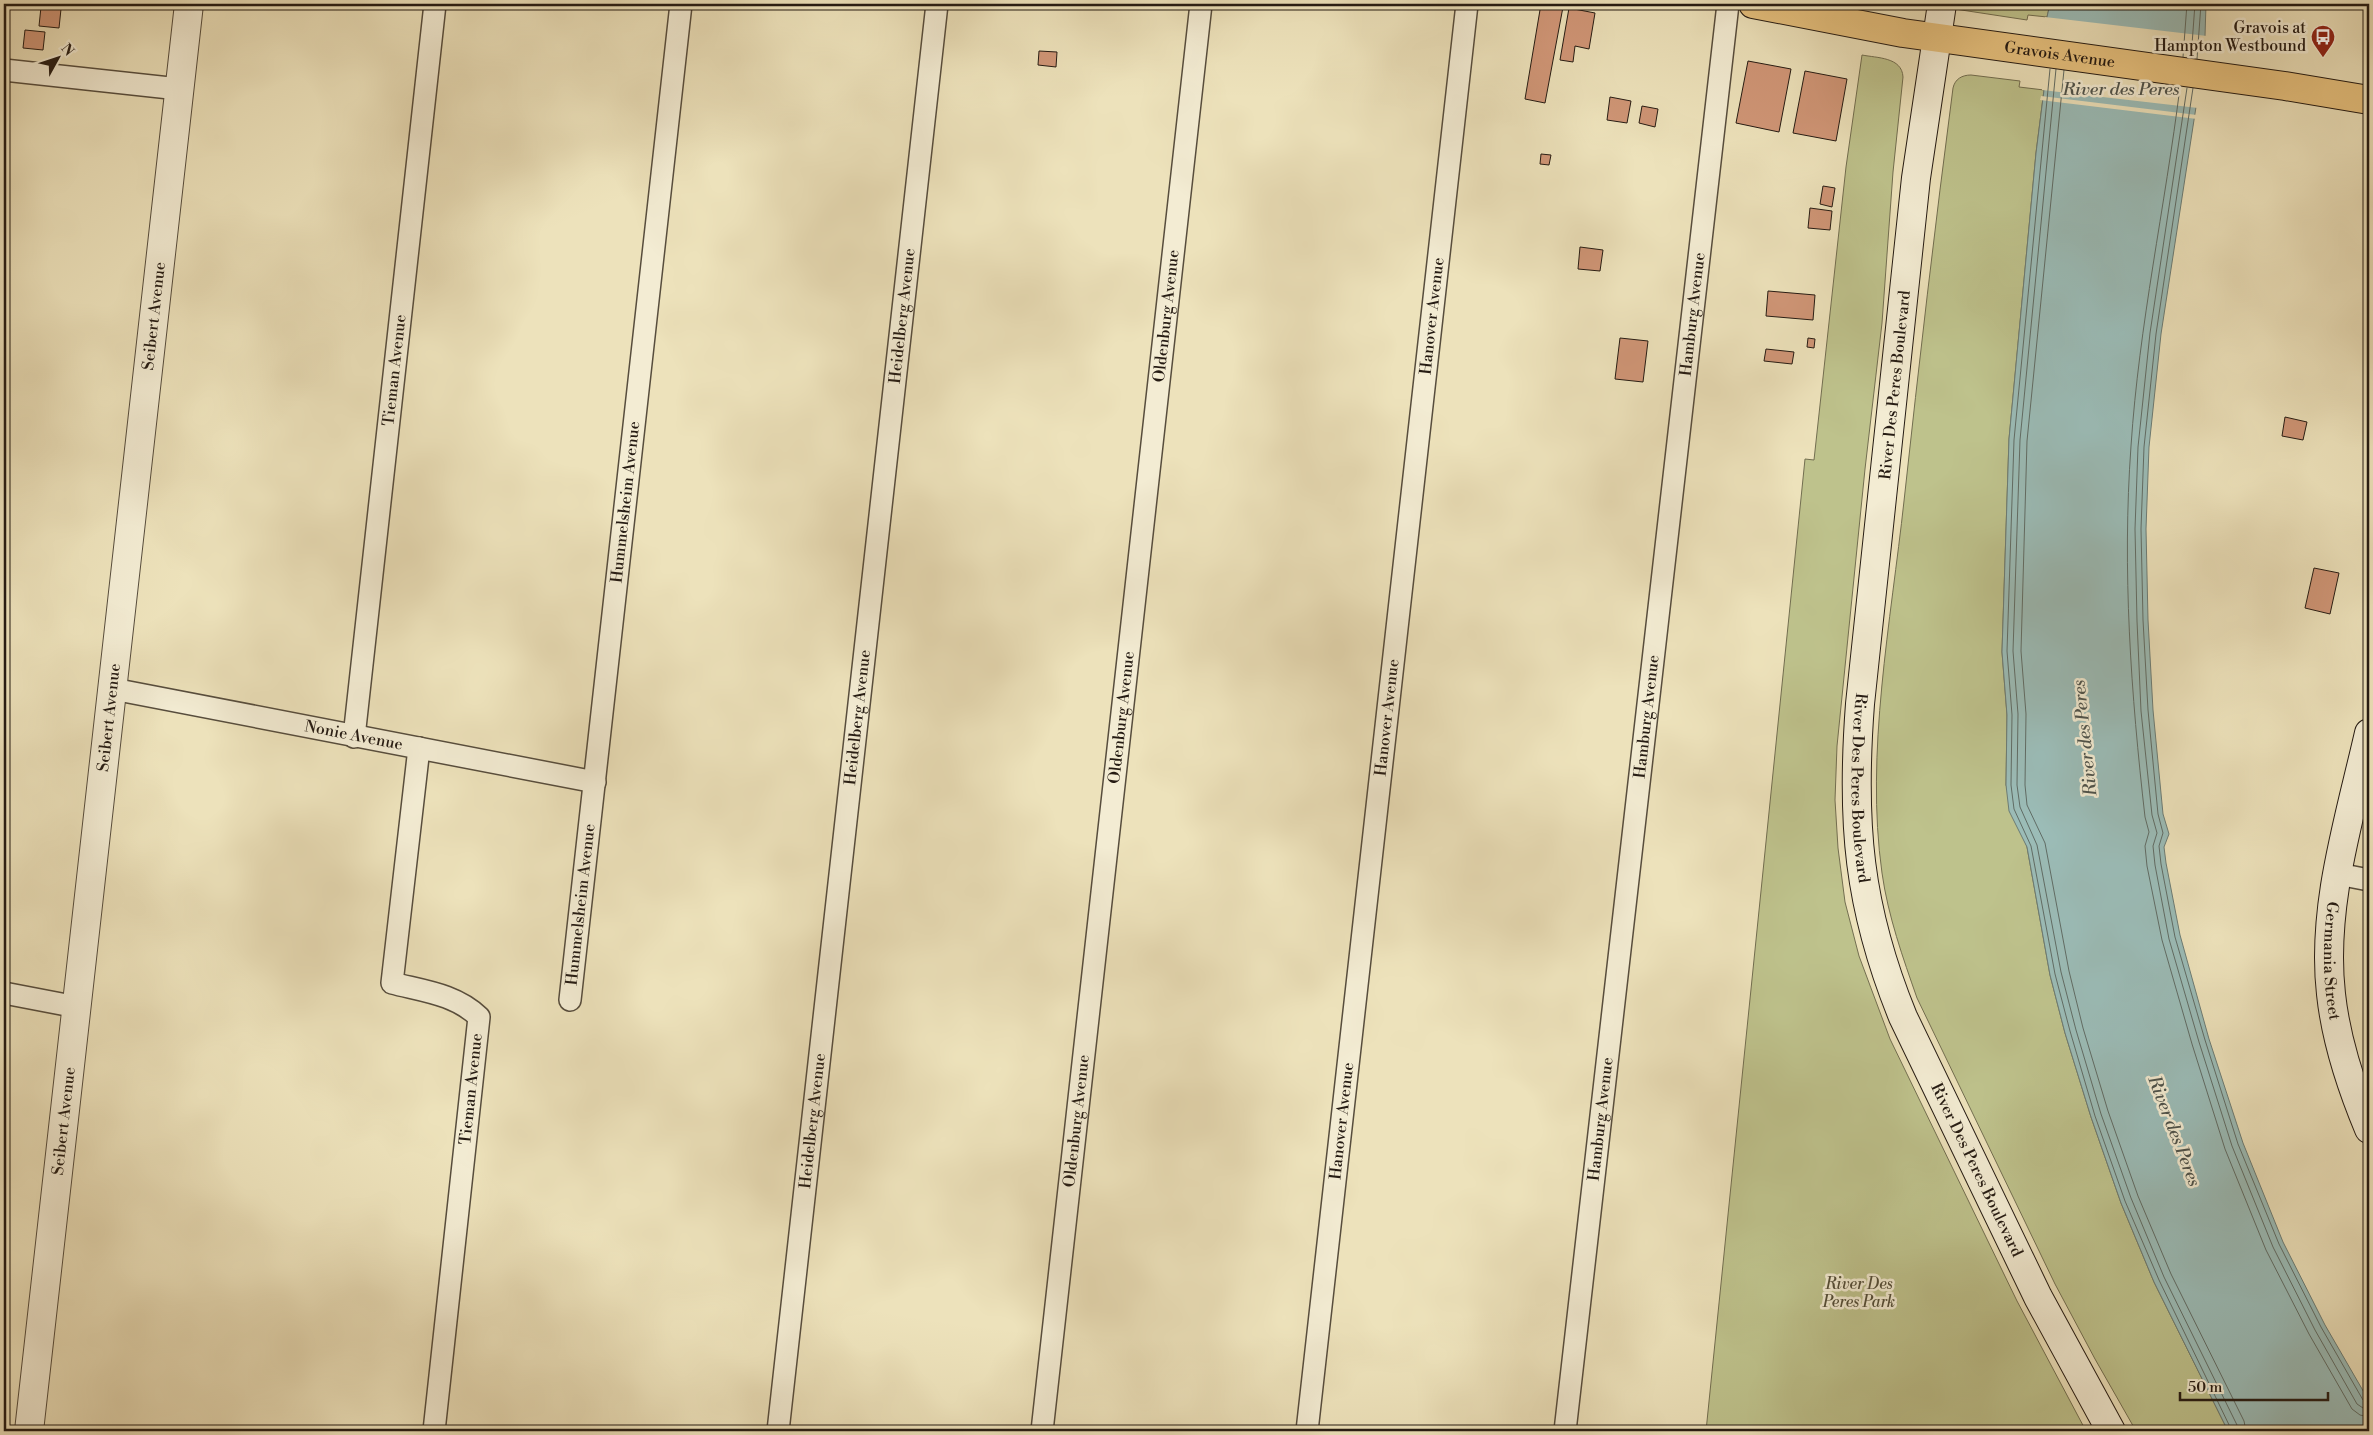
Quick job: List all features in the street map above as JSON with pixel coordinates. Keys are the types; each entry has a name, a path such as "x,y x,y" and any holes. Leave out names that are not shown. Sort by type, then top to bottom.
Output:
{"main road":[{"name":"Seibert Avenue","path":"29,1431 189,4"},
{"name":"Gravois Avenue","path":"1752,4 1935,37 2369,100"},
{"name":"River Des Peres Boulevard","path":"1942,4 1935,37 1916,178 1860,704 1856,776 1858,848 1870,918 1888,978 1903,1017 2038,1297 2110,1431"},
{"name":"Germania Street","path":"2369,733 2338,874 2332,916 2331,993 2347,1072 2369,1129"}],"street":[{"name":"Tieman Avenue","path":"354,738 435,4"},
{"name":"Hummelsheim Avenue","path":"570,1000 681,4"},
{"name":"Heidelberg Avenue","path":"778,1431 937,4"},
{"name":"Oldenburg Avenue","path":"1042,1431 1200,4"},
{"name":"Hanover Avenue","path":"1307,1431 1468,4"},
{"name":"Hamburg Avenue","path":"1565,1431 1728,4"},
{"path":"4,70 179,89"},
{"name":"Nonie Avenue","path":"113,689 354,738 419,748 595,782"},
{"name":"Tieman Avenue","path":"419,748 392,984 451,998 467,1006 479,1017 434,1431"},
{"path":"2338,874 2369,880"},
{"path":"4,993 77,1007"}],"green space":[{"path":"1922,4 2050,4 2047,17 2028,15 2027,20"},
{"name":"River Des Peres Park","path":"1862,55 1894,62 1902,70 1903,77 1893,172 1882,323 1837,746 1835,800 1838,848 1845,902 1859,956 1890,1039 2017,1301 2086,1431 1706,1431 1805,459 1814,460 1846,167"},
{"path":"1971,75 2020,81 2019,87 2044,90 2036,153 2009,439 2002,652 2007,715 2006,785 2027,847 2050,975 2065,1033 2091,1117 2121,1203 2154,1282 2228,1431 2136,1431 2055,1284 1917,998 1888,905 1882,873 1876,781 1882,687 1927,294 1953,88 1959,78"}],"water":[{"name":"River des Peres","path":"2050,4 2206,4 2205,36 2196,107 2161,334 2149,447 2146,529 2148,620 2153,710 2163,814 2169,834 2164,847 2180,935 2209,1039 2243,1143 2283,1242 2325,1325 2369,1401 2369,1431 2228,1431 2154,1282 2121,1203 2091,1117 2065,1033 2050,975 2027,847 2009,811 2006,785 2007,715 2002,652 2009,439 2036,153 2044,90 2047,17"}],"pier":[{"path":"2045,17 2207,36 2198,108 2042,90"},
{"path":"2041,96 2197,115 2197,119 2040,100"}],"building":[{"path":"1541,4 1563,7 1545,103 1525,99"},
{"path":"41,7 61,9 59,28 39,26"},
{"path":"1569,8 1595,13 1589,49 1575,46 1573,62 1560,60"},
{"path":"25,30 45,32 43,50 23,48"},
{"path":"1039,51 1057,52 1056,67 1038,65"},
{"path":"1748,61 1791,69 1779,132 1736,123"},
{"path":"1805,71 1847,79 1836,141 1793,133"},
{"path":"1610,97 1631,101 1627,123 1607,120"},
{"path":"1642,106 1658,109 1655,127 1639,123"},
{"path":"1541,154 1551,155 1549,165 1540,164"},
{"path":"1823,186 1835,188 1832,207 1820,204"},
{"path":"1810,208 1832,211 1830,230 1808,228"},
{"path":"1580,247 1603,250 1600,271 1578,269"},
{"path":"1768,291 1815,295 1813,320 1766,316"},
{"path":"1620,338 1648,341 1643,382 1615,379"},
{"path":"1808,338 1815,339 1814,348 1807,347"},
{"path":"1766,349 1794,352 1792,364 1764,361"},
{"path":"2285,417 2307,422 2303,440 2282,436"},
{"path":"2314,568 2339,573 2330,614 2305,608"}],"place":[{"name":"Gravois at Hampton Westbound","path":"2323,58"}]}
